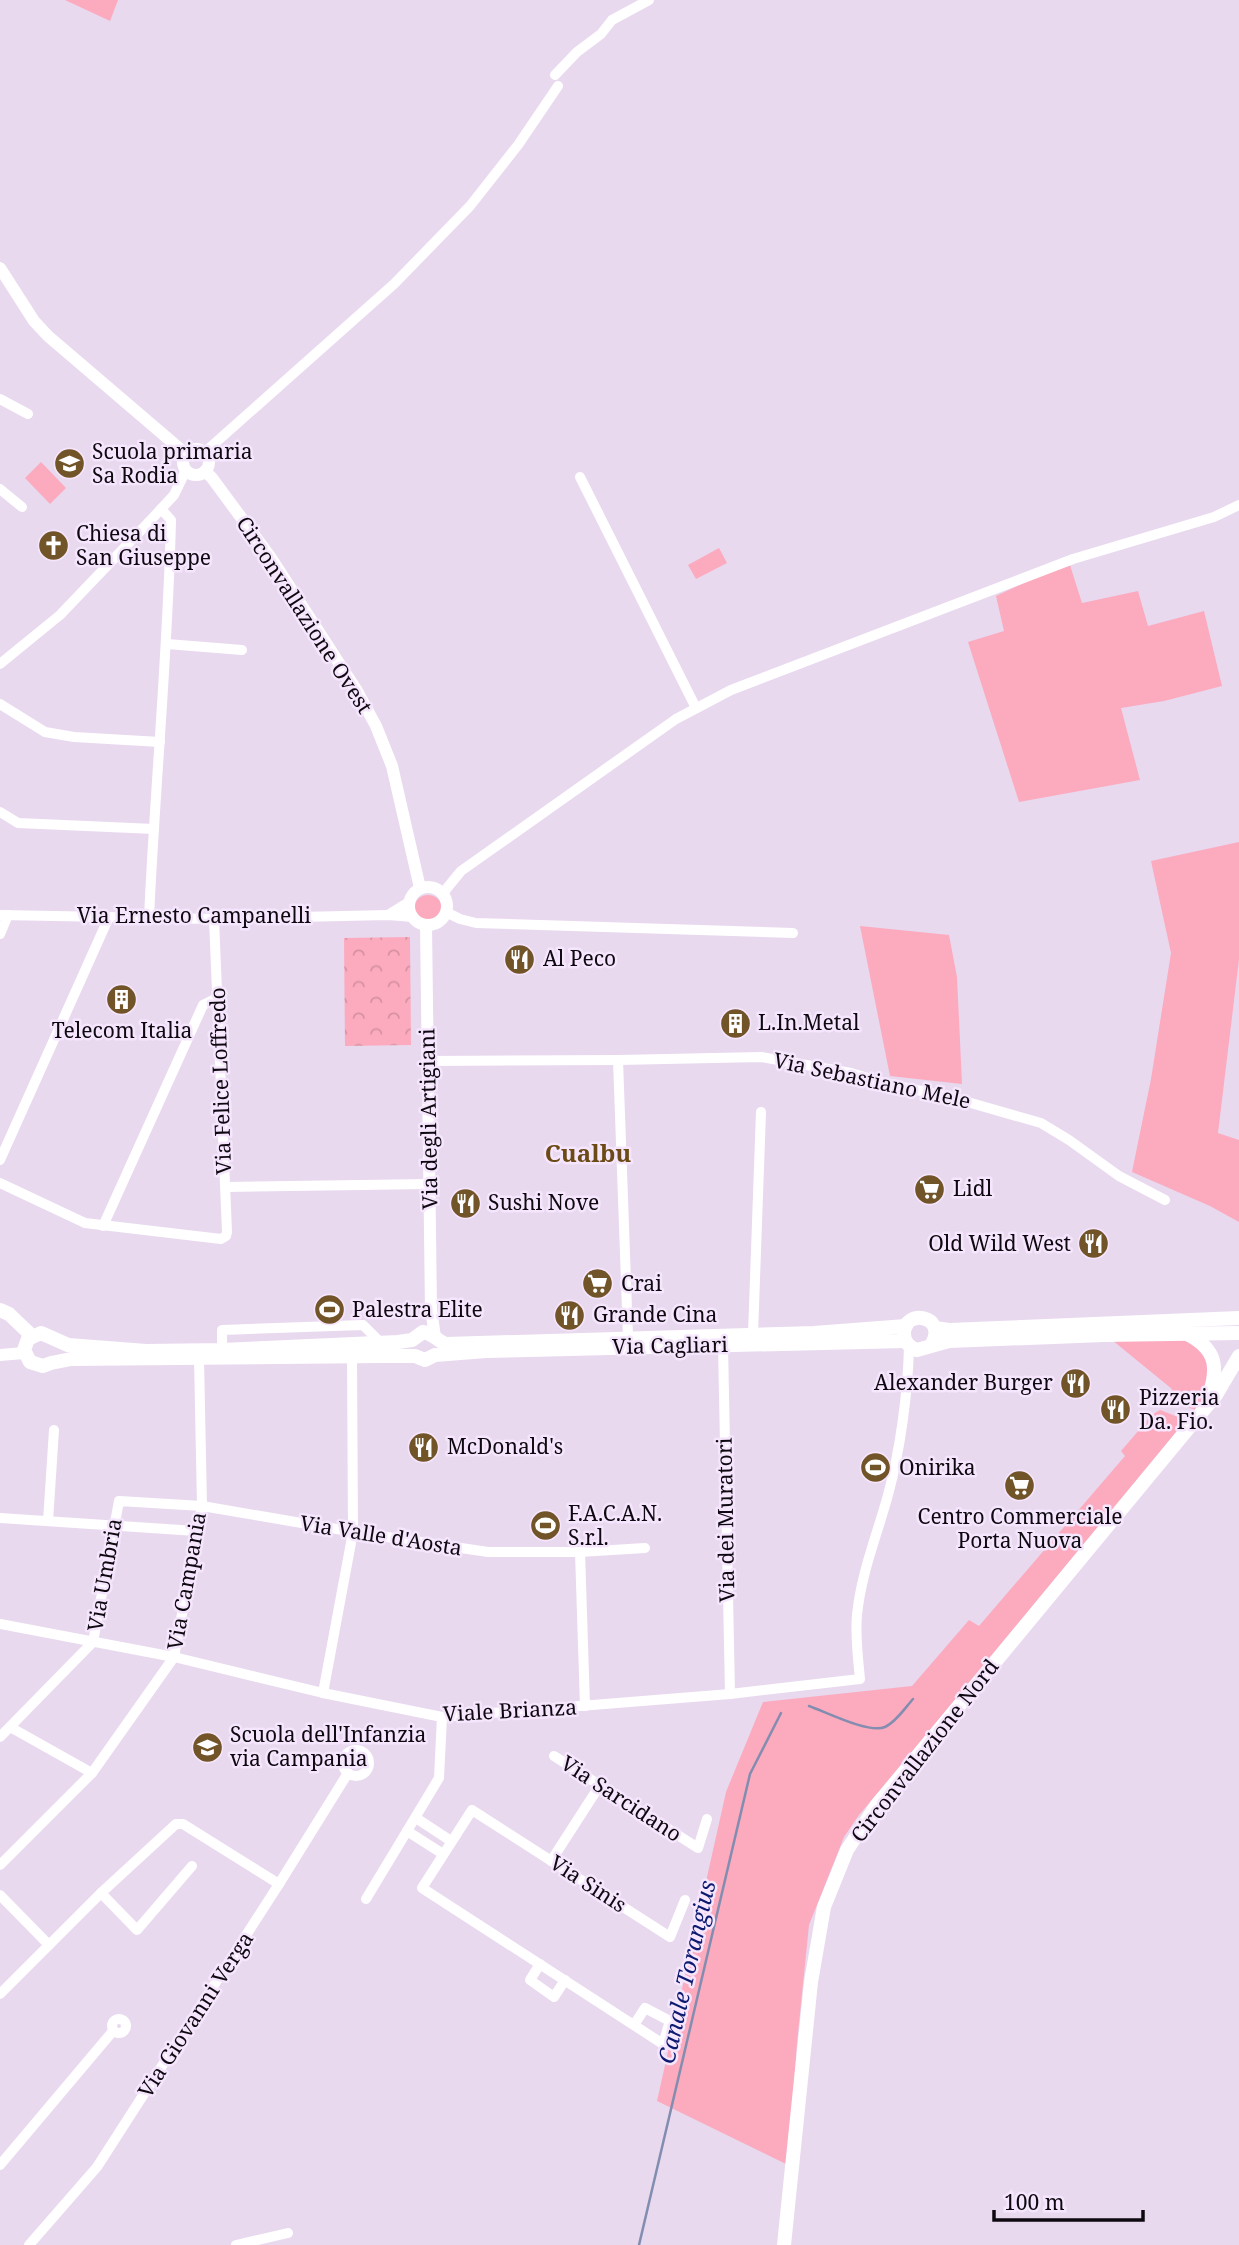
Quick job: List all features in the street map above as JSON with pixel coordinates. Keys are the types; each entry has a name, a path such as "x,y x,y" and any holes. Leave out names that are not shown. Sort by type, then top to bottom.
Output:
{"main road":[{"path":"0,1310 9,1314 32,1336"},
{"name":"Via Cagliari","path":"436,1344 814,1333 906,1326 919,1318 929,1320 935,1328 949,1329 1176,1330"},
{"path":"1176,1330 1239,1318"},
{"path":"906,1326 904,1331 907,1344"},
{"path":"929,1346 936,1334 935,1328"},
{"name":"Via Cagliari","path":"52,1338 68,1345 109,1350 222,1350 382,1343 426,1333 436,1344 486,1351 907,1344 918,1350 949,1341 1176,1330"},
{"path":"1176,1330 1239,1333"},
{"name":"Circonvallazione Nord","path":"1176,1330 1203,1343 1212,1357 1213,1381 1205,1407"},
{"path":"41,1333 52,1338 57,1348 51,1363 33,1365 26,1359 25,1343 32,1336 41,1333"},
{"path":"415,1337 411,1350 415,1356"},
{"name":"Via Cagliari","path":"51,1363 71,1359 352,1356 415,1356 425,1360 436,1344"},
{"name":"Circonvallazione Nord","path":"784,2245 818,1936 824,1907 847,1850 876,1806 1216,1395 1239,1356"}],"street":[{"path":"555,75 577,52 601,34 612,20 649,0"},
{"path":"205,452 394,284 470,206 519,145 558,86"},
{"path":"0,268 34,321 48,336 186,454"},
{"path":"0,400 28,414"},
{"path":"2,658 60,615 174,495 186,470 183,462 186,454 194,449 205,452"},
{"path":"186,470 197,474 205,471 209,463 205,452"},
{"name":"Circonvallazione Ovest","path":"205,471 271,558 357,691 376,726 394,776 420,888"},
{"path":"580,477 696,708"},
{"path":"0,489 22,507"},
{"path":"443,893 461,871 676,719 731,690 1073,559 1214,517 1239,505"},
{"path":"149,918 167,644 171,520 161,509"},
{"path":"167,644 242,650"},
{"path":"0,704 45,732 74,737 160,742"},
{"path":"0,812 18,823 154,829"},
{"path":"388,915 409,902 420,888 432,887 443,893 447,902 446,912 439,922 426,925"},
{"path":"409,902 413,918"},
{"path":"446,912 477,923 793,933"},
{"path":"0,934 4,915"},
{"name":"Via Ernesto Campanelli","path":"4,915 214,919 388,915 413,918 426,925"},
{"path":"0,1160 109,917"},
{"name":"Via Felice Loffredo","path":"103,1226 221,1238 228,1232 214,919"},
{"name":"Via degli Artigiani","path":"426,925 431,1314 436,1344"},
{"path":"0,1184 85,1223 103,1226 203,1005 218,998"},
{"name":"Via Sebastiano Mele","path":"428,1061 761,1057 851,1073 1041,1123 1119,1176 1165,1200"},
{"path":"618,1060 628,1337"},
{"name":"Via Cagliari","path":"753,1334 761,1112"},
{"path":"226,1187 430,1184"},
{"path":"415,1337 431,1314"},
{"path":"222,1350 222,1330 363,1325 382,1343"},
{"path":"907,1344 909,1371"},
{"name":"Via dei Muratori","path":"723,1345 730,1694"},
{"path":"909,1371 929,1346"},
{"path":"0,1355 24,1353"},
{"path":"323,1693 353,1532 352,1356"},
{"name":"Via Campania","path":"0,1865 92,1773 174,1657 202,1506 199,1358"},
{"name":"Viale Brianza","path":"0,1624 174,1657 323,1693 442,1717 730,1694 860,1679 857,1619 860,1590 889,1493 909,1371"},
{"path":"48,1521 54,1430"},
{"name":"Via Valle d'Aosta","path":"119,1501 202,1506 488,1552 580,1552 645,1548"},
{"name":"Via Umbria","path":"0,1737 93,1642 119,1501"},
{"path":"0,1518 196,1531"},
{"path":"580,1552 585,1706"},
{"path":"366,1899 439,1778 442,1717"},
{"path":"10,1727 92,1773"},
{"name":"Via Sarcidano","path":"554,1756 698,1848 707,1819"},
{"name":"Via Giovanni Verga","path":"29,2245 97,2167 348,1773"},
{"path":"551,1861 600,1785"},
{"name":"Via Sinis","path":"451,1841 472,1810 670,1937 685,1900"},
{"path":"416,1818 451,1841 422,1888 634,2025"},
{"path":"0,1994 101,1893 178,1824 183,1824 279,1884"},
{"path":"407,1831 443,1854"},
{"path":"101,1893 137,1930 192,1866"},
{"path":"0,1895 49,1945"},
{"path":"540,1964 530,1980 554,1997 565,1980"},
{"path":"0,2165 113,2031"},
{"path":"236,2245 288,2233"}],"green space":[{"path":"65,0 118,0 110,21"},
{"path":"41,462 66,488 50,504 25,478"},
{"path":"719,548 727,563 696,579 688,565"},
{"path":"1069,562 1082,603 1138,591 1148,626 1204,611 1222,686 1164,701 1121,708 1140,780 1019,802 968,642 1004,631 996,596"},
{"path":"1239,842 1239,959 1218,1133 1239,1140 1239,1222 1210,1206 1132,1172 1151,1079 1171,953 1151,861"},
{"path":"428,895 438,899 442,909 438,919 428,923 418,919 414,909 418,899"},
{"path":"860,926 949,935 957,977 962,1084 890,1076"},
{"path":"410,937 411,1045 345,1046 344,938"},
{"path":"1184,1339 1200,1347 1208,1361 1207,1388 1195,1410 1169,1399 1172,1389 1112,1340"},
{"path":"1160,1410 1186,1420 1000,1648 859,1815 844,1837 809,1925 788,2165 657,2101 726,1792 763,1702 912,1686 969,1620 979,1626 1125,1456 1121,1451 1152,1415"}],"waterway":[{"name":"Canale Torangius","path":"809,1706 858,1725 878,1728 893,1722 913,1699"},
{"name":"Canale Torangius","path":"639,2245 750,1774 781,1713"}],"place":[{"name":"Scuola primaria Sa Rodia","path":"69,464"},
{"name":"Chiesa di San Giuseppe","path":"53,546"},
{"name":"Al Peco","path":"520,959"},
{"name":"Telecom Italia","path":"122,999"},
{"name":"L.In.Metal","path":"735,1023"},
{"name":"Lidl","path":"930,1189"},
{"name":"Sushi Nove","path":"465,1203"},
{"name":"Old Wild West","path":"1094,1244"},
{"name":"Crai","path":"598,1284"},
{"name":"Palestra Elite","path":"329,1310"},
{"name":"Grande Cina","path":"570,1315"},
{"name":"Alexander Burger","path":"1076,1383"},
{"name":"Pizzeria Da. Fio.","path":"1116,1410"},
{"name":"McDonald's","path":"424,1447"},
{"name":"Onirika","path":"876,1468"},
{"name":"Centro Commerciale Porta Nuova","path":"1020,1485"},
{"name":"F.A.C.A.N. S.r.l.","path":"545,1526"},
{"name":"Scuola dell'Infanzia via Campania","path":"207,1747"}],"district":[{"name":"Cualbu","path":"588,1154"}]}
